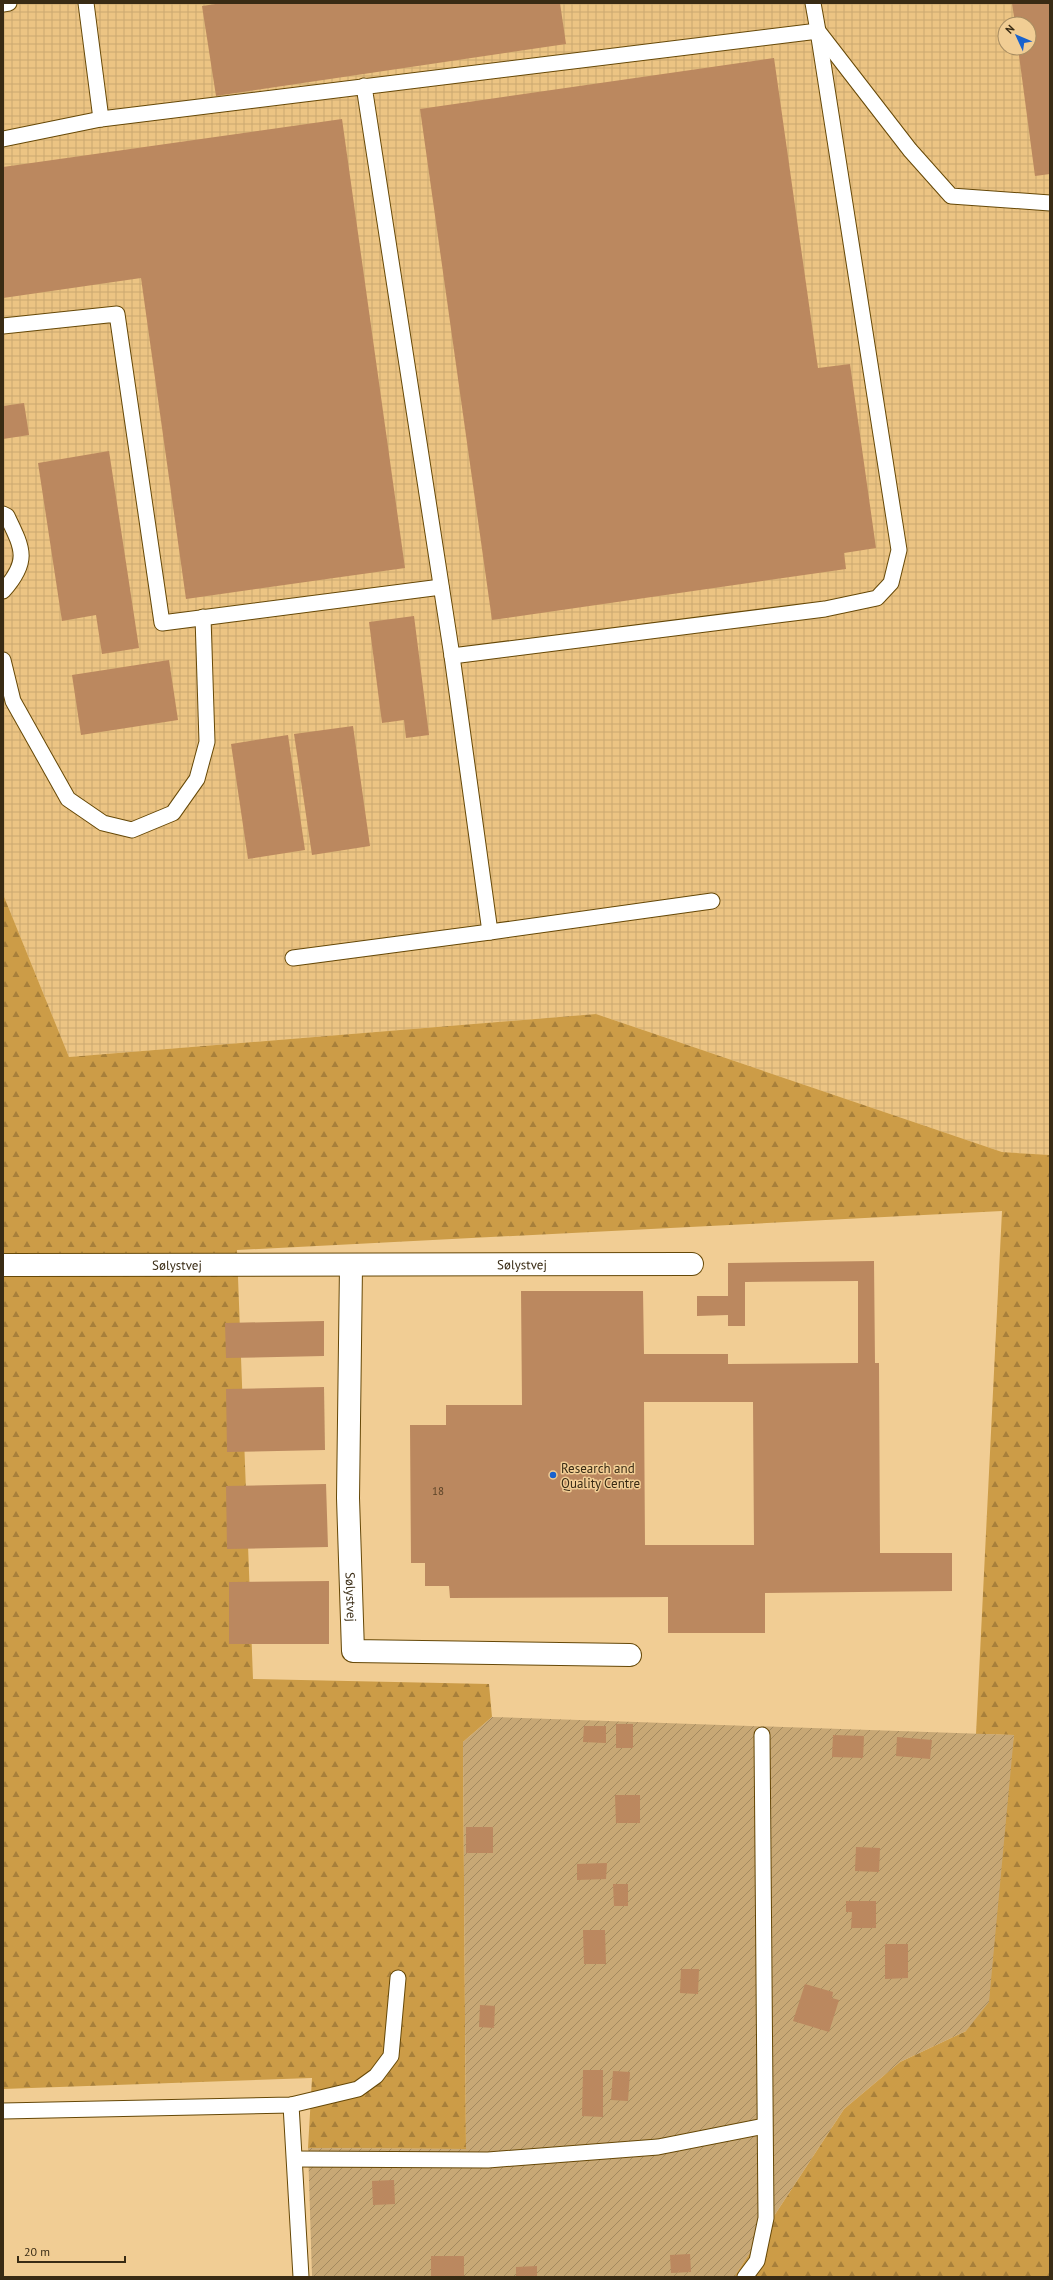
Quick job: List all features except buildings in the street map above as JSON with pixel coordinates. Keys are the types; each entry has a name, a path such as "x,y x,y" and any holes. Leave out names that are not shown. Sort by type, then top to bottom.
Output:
{"street":[{"name":"Sølystvej","path":"3,1265 351,1266 692,1264"},
{"name":"Sølystvej","path":"351,1266 348,1498 353,1651 630,1654"}],"lane":[{"path":"3,4 9,3"},
{"path":"86,3 102,119"},
{"path":"452,656 825,609 876,598 891,583 899,550 813,3"},
{"path":"3,139 102,119 818,31"},
{"path":"818,31 910,150 951,196 1050,203"},
{"path":"364,86 452,656 490,932"},
{"path":"3,326 117,314 162,623 441,587"},
{"path":"3,514 7,516 22,547 17,575 3,591"},
{"path":"3,660 13,701 68,799 104,823 132,830 173,813 197,779 207,742 203,618"},
{"path":"293,958 712,901"},
{"path":"745,2277 757,2261 766,2218 764,2126 762,1735"},
{"path":"3,2110 291,2105 358,2089 376,2076 391,2056 398,1978"},
{"path":"291,2105 301,2277"},
{"path":"295,2159 488,2160 658,2147 764,2126"}],"shaded area":[{"path":"3,3 1050,3 1050,1155 1002,1152 596,1014 69,1057 3,894"},
{"path":"492,1717 1014,1735 989,2002 966,2031 900,2062 844,2109 734,2277 312,2277 308,2148 466,2149 463,1742"}],"green space":[{"path":"3,894 69,1057 596,1014 1002,1152 1050,1155 1050,2277 734,2277 844,2109 900,2062 966,2031 1014,1735 976,1734 1002,1211 237,1250 253,1679 489,1684 492,1717 463,1742 466,2149 308,2148 312,2078 3,2089"}],"place":[{"name":"Research and Quality Centre","path":"553,1475"}]}
